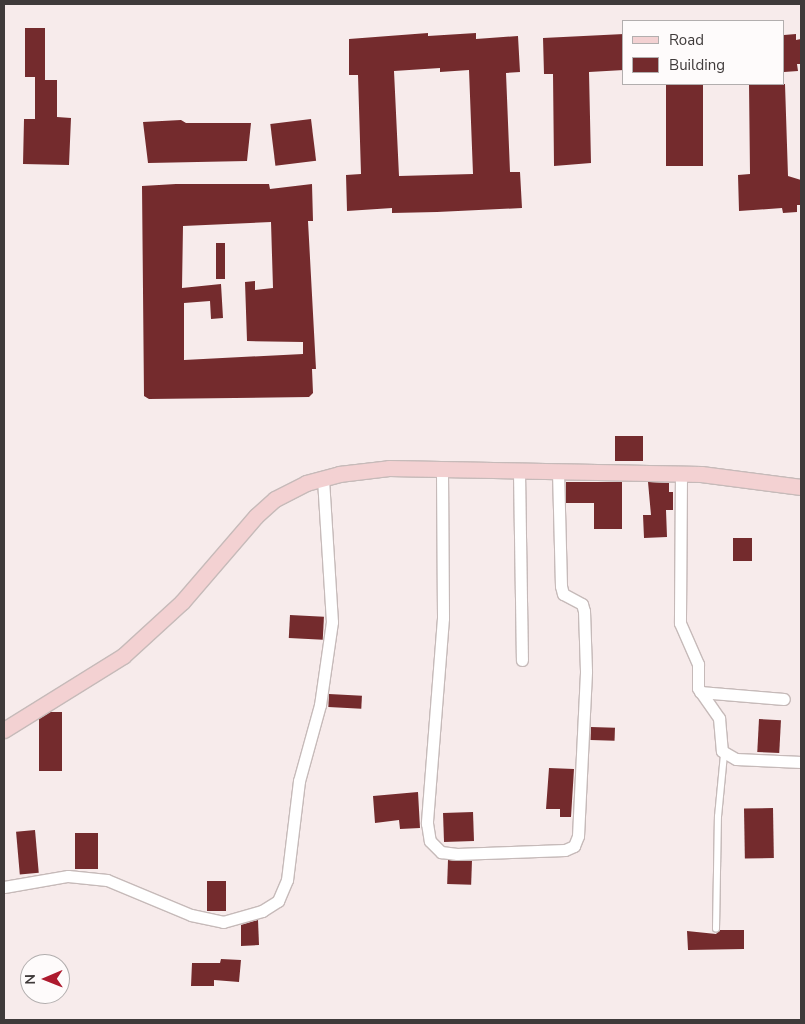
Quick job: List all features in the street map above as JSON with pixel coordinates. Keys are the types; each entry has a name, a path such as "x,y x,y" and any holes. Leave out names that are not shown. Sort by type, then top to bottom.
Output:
{"street":[{"path":"4,730 123,656 182,602 263,510 290,490 323,478 382,469 442,472 681,473 801,487"},
{"path":"442,472 443,618 428,823 430,841 442,852 457,854 565,850 574,846 578,836 586,671 584,611 582,604 563,594 560,586 558,472"},
{"path":"519,472 522,660"},
{"path":"681,473 678,607 680,623 698,664 700,692 719,718 724,755 801,762"},
{"path":"4,887 68,876 108,880 191,915 223,922 278,901 287,880 299,781 320,705 332,622 323,478"},
{"path":"700,692 784,699"}],"lane":[{"path":"716,929 718,817 724,755"}],"building":[{"path":"25,28 45,28 45,80 57,80 57,117 71,118 69,165 23,164 24,119 35,119 35,77 25,77"},
{"path":"428,33 428,36 476,33 476,39 518,36 520,72 506,73 510,172 520,172 522,208 392,213 392,208 347,211 346,175 361,174 358,75 349,75 349,39","holes":["440,68 440,72 469,70 473,174 399,176 394,71"]},
{"path":"622,34 622,70 589,72 591,163 554,166 553,74 544,74 543,38"},
{"path":"796,34 796,40 801,39 801,64 797,64 798,71 785,72 785,35"},
{"path":"785,84 788,176 801,180 801,205 797,205 797,212 783,213 782,208 739,211 738,175 750,174 749,85"},
{"path":"666,85 703,85 703,166 666,166"},
{"path":"311,119 316,161 275,166 270,124"},
{"path":"181,120 186,123 251,123 247,161 148,163 143,122"},
{"path":"269,184 270,189 312,184 313,221 308,221 316,369 312,369 313,393 309,397 149,399 144,396 142,186","holes":["271,222 273,288 255,290 255,281 245,282 247,341 303,342 303,354 184,360 184,303 210,301 211,319 223,318 221,284 182,288 183,226"]},
{"path":"216,243 225,243 225,279 216,279"},
{"path":"615,436 643,436 643,461 615,461"},
{"path":"566,482 622,482 622,529 594,529 594,503 566,503"},
{"path":"648,482 669,483 669,492 673,492 673,510 666,510 667,537 644,538 643,515 651,515"},
{"path":"733,538 752,538 752,561 733,561"},
{"path":"290,615 324,617 323,640 289,638"},
{"path":"329,694 362,696 361,709 328,707"},
{"path":"50,712 62,712 62,771 39,771 39,719"},
{"path":"759,719 781,720 779,753 757,752"},
{"path":"591,727 615,728 615,741 591,740"},
{"path":"549,768 574,769 571,817 560,817 560,809 546,809"},
{"path":"418,792 420,828 400,829 399,820 375,823 373,796"},
{"path":"773,808 774,858 745,858 744,809"},
{"path":"473,812 474,841 444,842 443,813"},
{"path":"35,830 39,873 20,874 16,832"},
{"path":"75,833 98,833 98,869 75,869"},
{"path":"448,860 472,861 471,885 447,884"},
{"path":"207,881 226,881 226,911 207,911"},
{"path":"258,920 259,945 241,946 241,925"},
{"path":"720,930 744,930 744,949 688,950 687,931 716,934"},
{"path":"221,959 241,960 239,982 214,980 214,986 191,986 192,963 220,963"}]}
